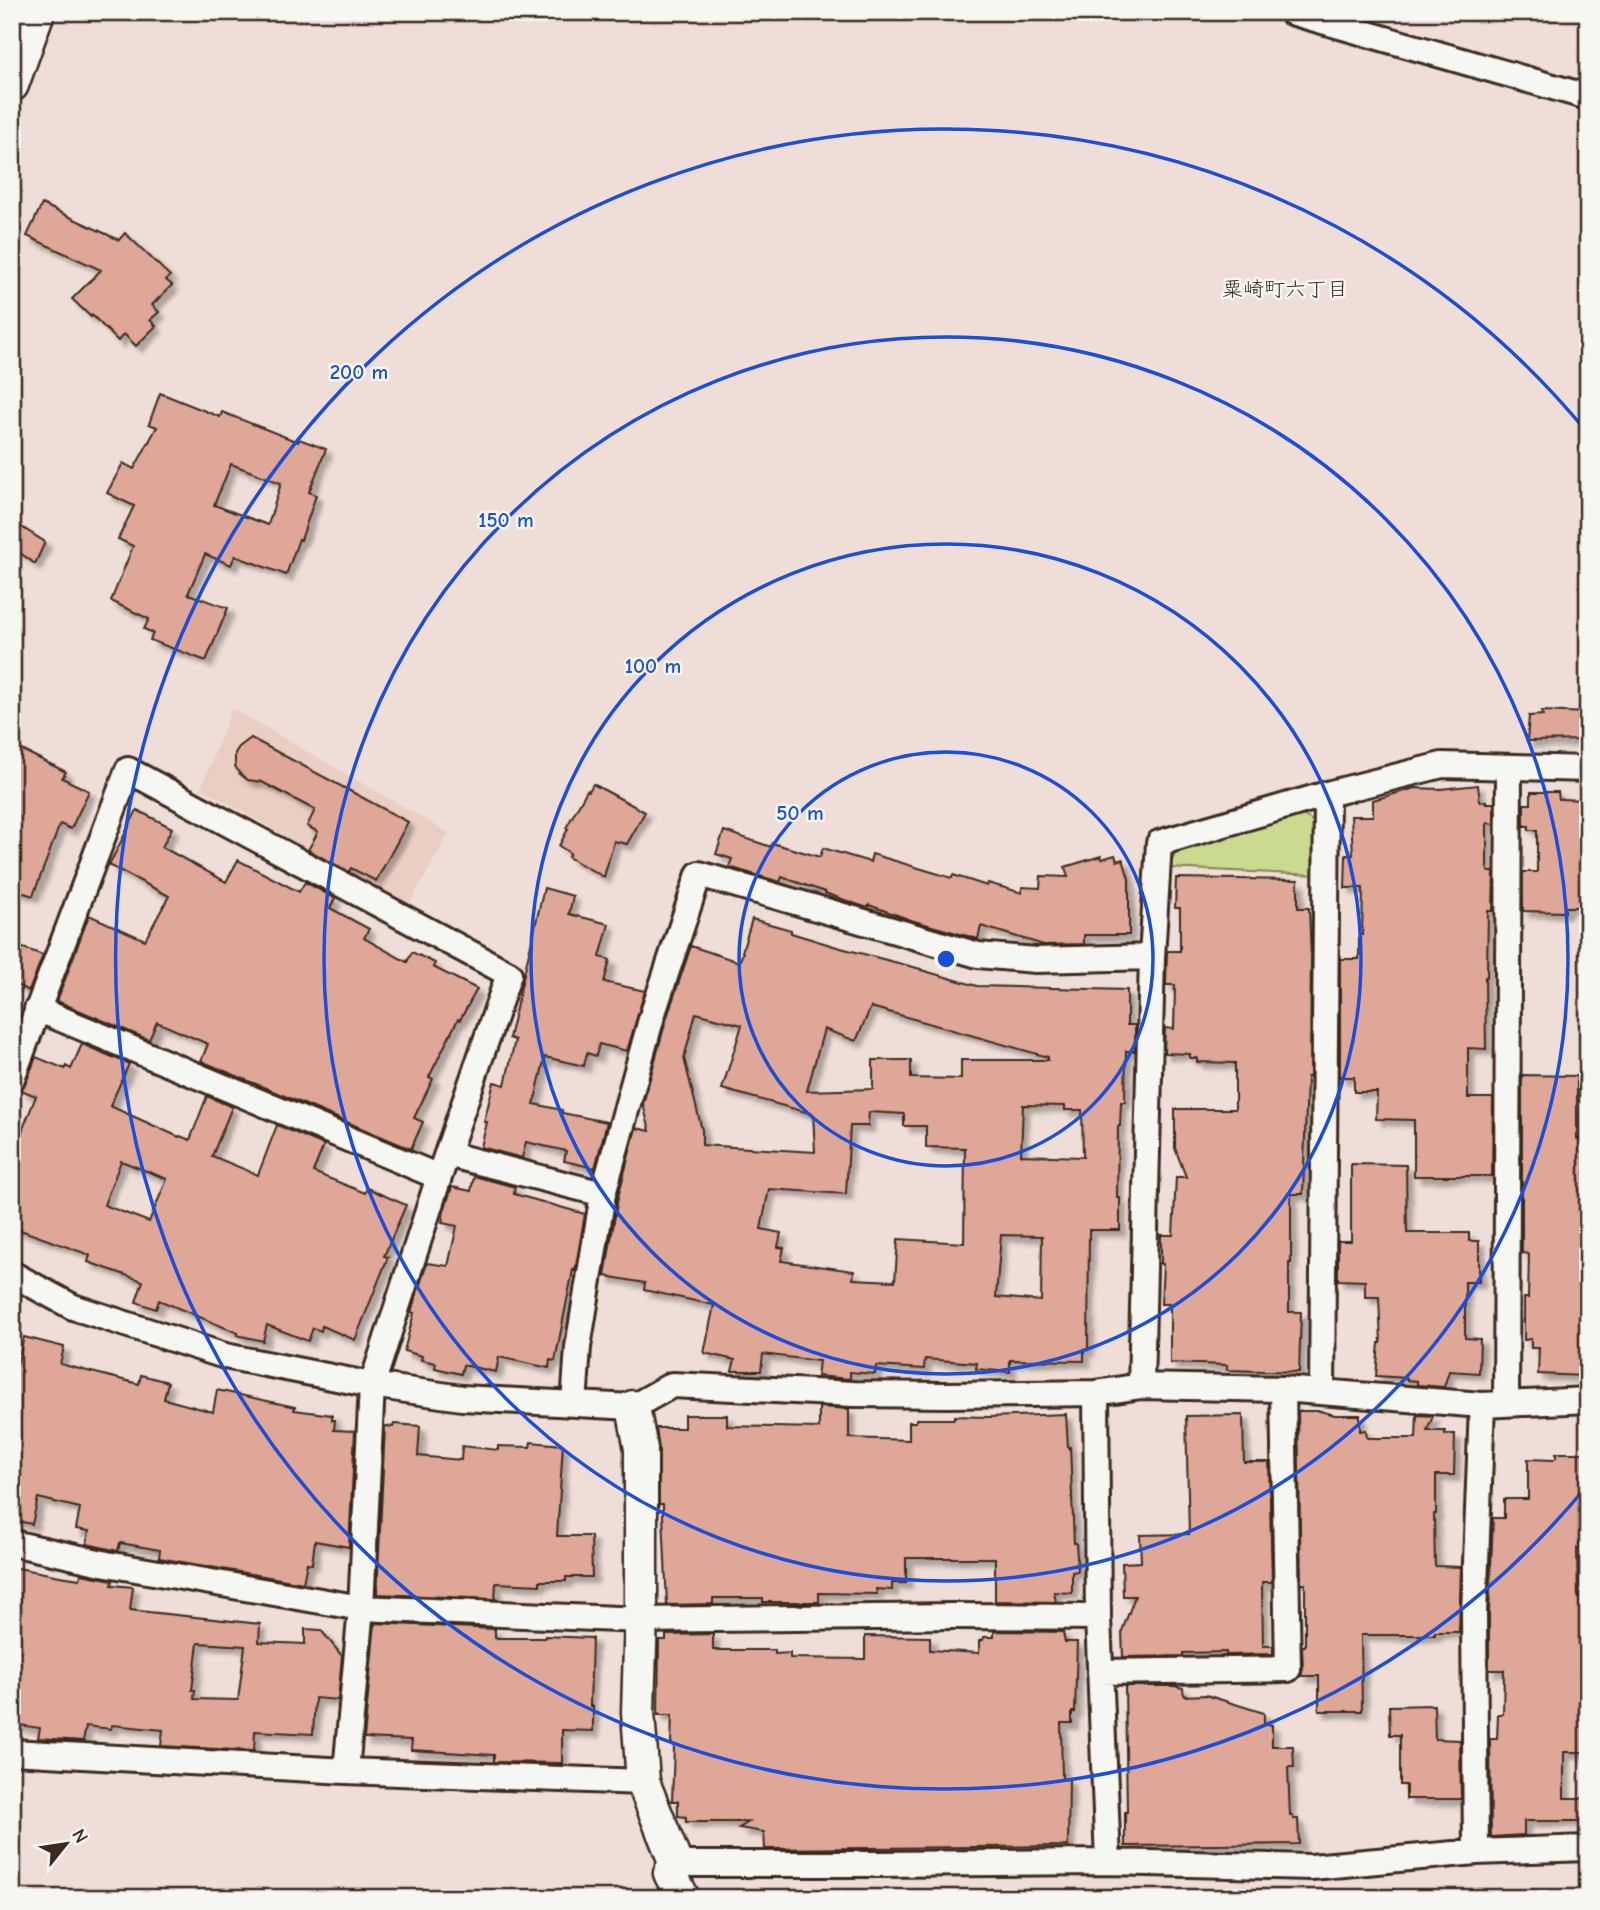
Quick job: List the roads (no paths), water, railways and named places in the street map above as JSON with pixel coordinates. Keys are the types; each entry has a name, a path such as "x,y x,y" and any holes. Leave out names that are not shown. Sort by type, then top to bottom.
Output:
{"street":[{"path":"12,85 38,12"},
{"path":"1291,12 1588,97"},
{"path":"1141,1386 1152,957 1159,843 1327,794 1441,765 1588,769"},
{"path":"1476,1852 1474,1614 1494,1404 1509,767"},
{"path":"12,1078 128,770 509,974 372,1385 361,1608 346,1771"},
{"path":"1322,1392 1327,794"},
{"path":"573,1404 578,1347 603,1194 652,1016 698,874 978,955 1036,960 1152,957"},
{"path":"37,1009 443,1166 603,1194"},
{"path":"12,1274 73,1307 225,1356 372,1385 462,1398 633,1407 672,1385 946,1395 1096,1393 1141,1386 1283,1389 1494,1404 1588,1400"},
{"path":"1100,1672 1288,1669 1283,1389"},
{"path":"1096,1393 1098,1617 1108,1862"},
{"path":"633,1407 641,1449 638,1713 643,1782 676,1878 877,1864 1108,1862 1311,1867 1476,1852 1588,1849"},
{"path":"12,1543 107,1564 361,1608 641,1620 1098,1617"},
{"path":"12,1752 346,1771 643,1782"}],"district":[{"name":"粟崎町六丁目","path":"1285,289"}]}
